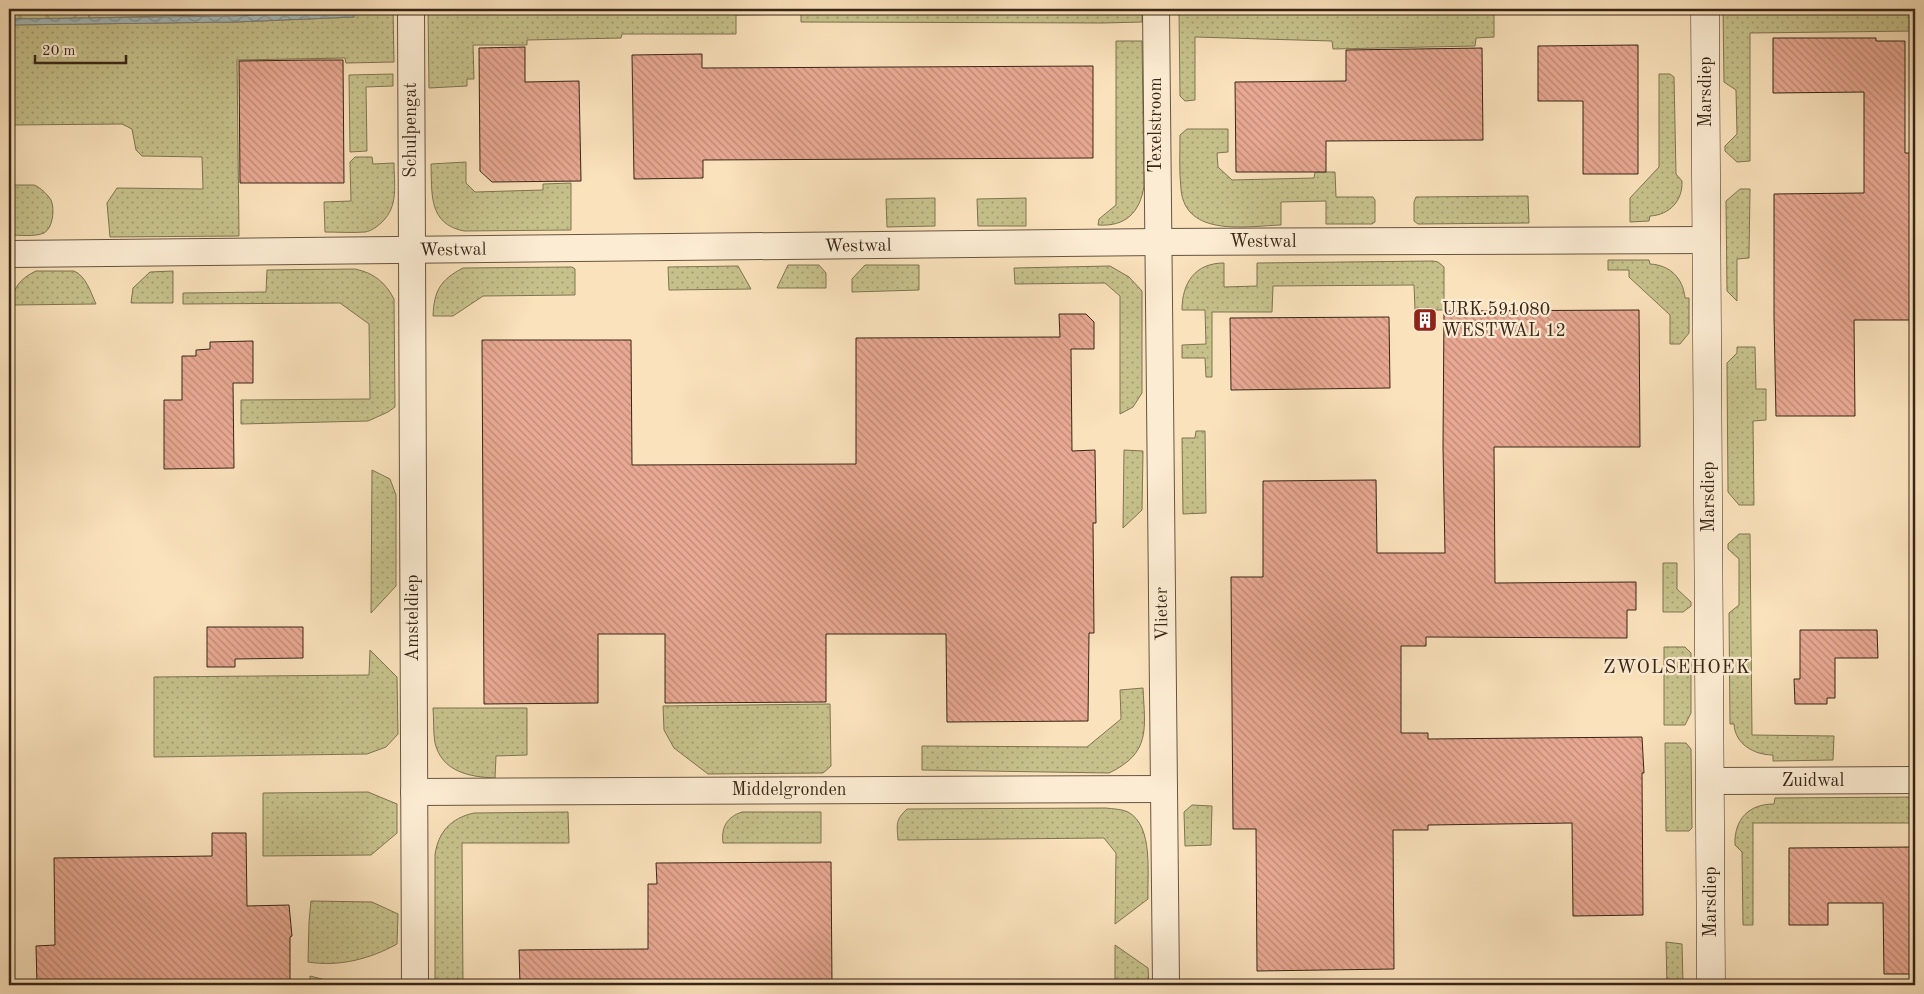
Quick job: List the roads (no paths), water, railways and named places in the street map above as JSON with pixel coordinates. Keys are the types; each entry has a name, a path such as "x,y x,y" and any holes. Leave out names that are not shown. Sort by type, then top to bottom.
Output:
{"street":[{"name":"Schulpengat","path":"411,9 411,251"},
{"name":"Texelstroom","path":"1156,9 1157,242"},
{"name":"Marsdiep","path":"1705,9 1711,985"},
{"name":"Westwal","path":"9,254 1157,242 1707,240"},
{"name":"Vlieter","path":"1157,242 1166,985"},
{"name":"Amsteldiep","path":"411,251 415,985"},
{"name":"Zuidwal","path":"1710,781 1915,780"},
{"name":"Middelgronden","path":"414,792 1164,788"}],"water":[{"path":"470,9 808,9 472,12"},
{"path":"1230,9 1411,9 1235,12"},
{"path":"353,12 354,17 236,22 9,25 9,19 235,16"}],"place":[{"name":"URK.591080 WESTWAL 12","path":"1425,320"}],"district":[{"name":"ZWOLSEHOEK","path":"1677,668"}]}
